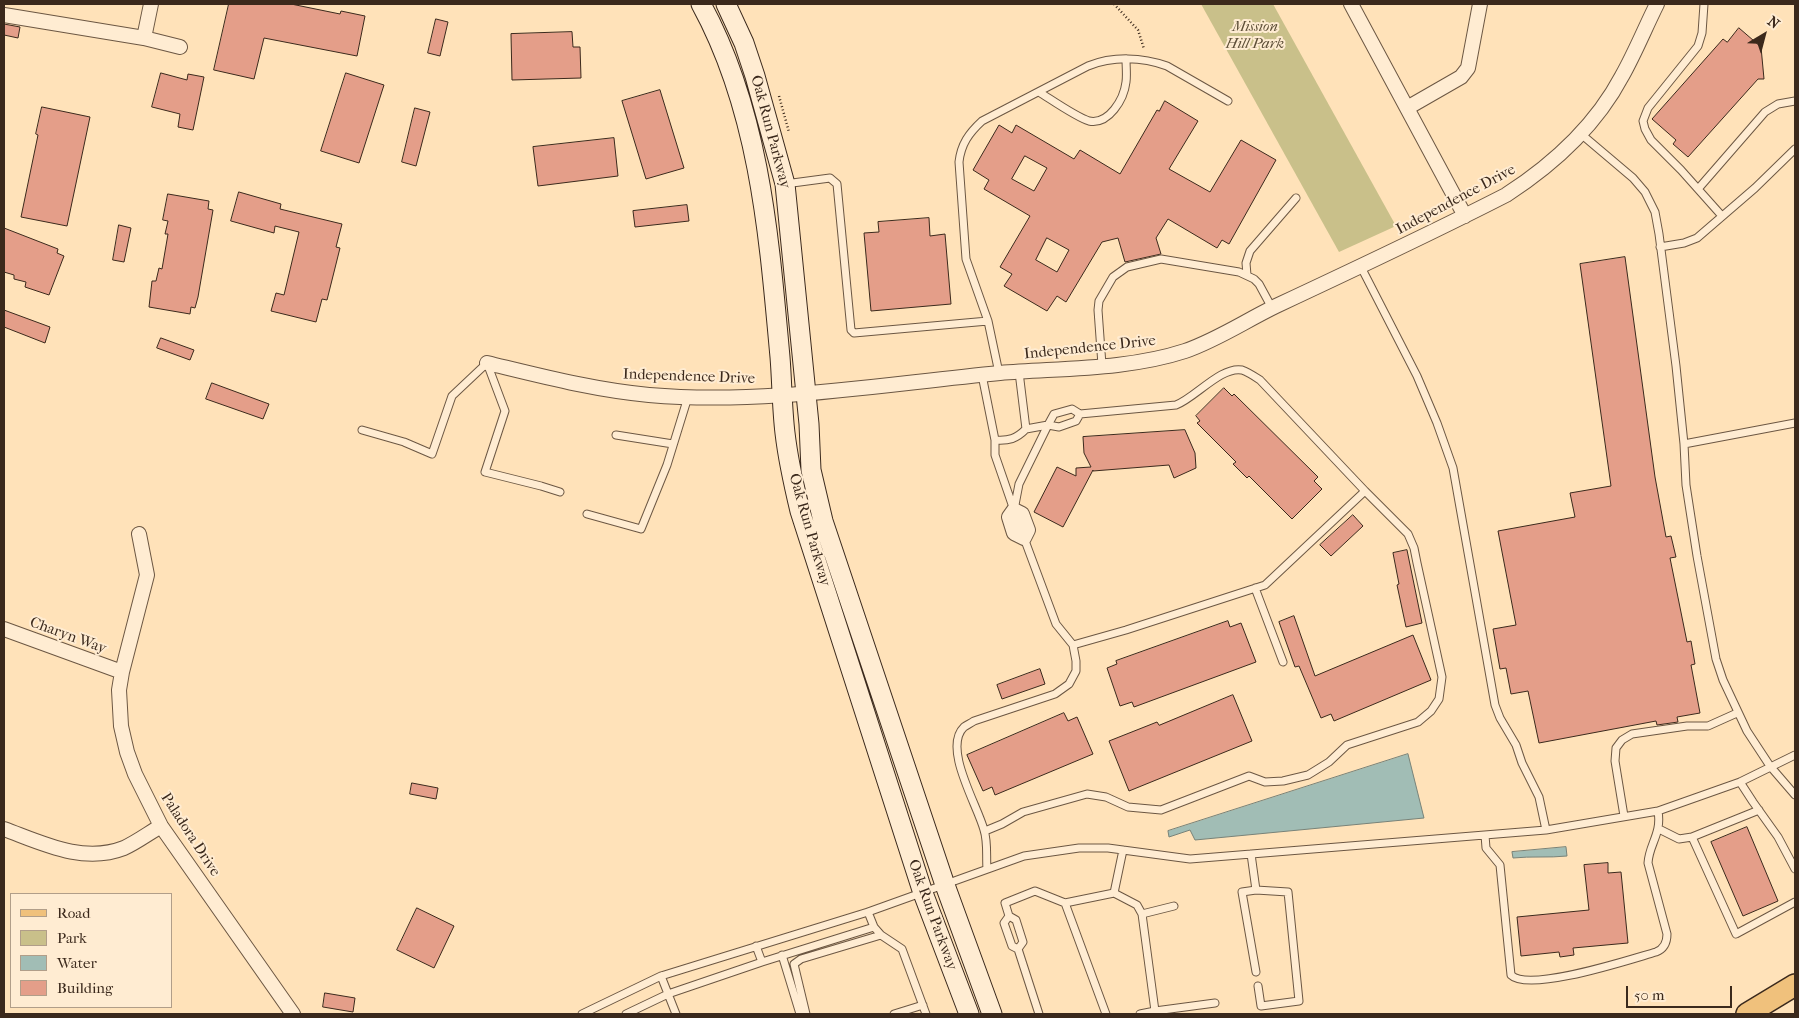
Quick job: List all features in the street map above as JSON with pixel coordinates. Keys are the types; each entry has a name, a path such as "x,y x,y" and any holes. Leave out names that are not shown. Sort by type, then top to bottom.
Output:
{"main road":[{"path":"1747,1014 1795,985"}],"street":[{"path":"144,38 151,4"},
{"name":"Oak Run Parkway","path":"701,4 711,21 727,59 744,110 760,182 773,285 785,435 800,511 923,893 969,1014"},
{"name":"Oak Run Parkway","path":"726,4 744,43 755,76 785,184 809,424 811,470 823,521 946,885 992,1014"},
{"path":"1351,4 1465,216"},
{"path":"1407,108 1460,77 1468,68 1480,4"},
{"name":"Independence Drive","path":"487,363 608,391 688,397 782,396 982,375 1102,365 1152,359 1186,350 1465,216 1506,195 1526,182 1563,153 1598,114 1623,76 1656,4"},
{"path":"4,15 144,38 180,46"},
{"path":"1014,510 1022,514 1028,530 1024,538"},
{"name":"Paladora Drive","path":"139,534 147,575 119,690 121,726 127,752 135,774 161,826 293,1014"},
{"name":"Charyn Way","path":"4,630 122,672"},
{"path":"4,829 50,846 79,854 103,854 125,847 161,826"}],"lane":[{"path":"1704,4 1702,33 1698,46 1648,108 1643,121 1645,129 1652,140 1722,216"},
{"path":"1039,92 1090,121 1106,118 1122,97 1126,83 1126,59"},
{"path":"999,374 988,321 966,259 959,172 960,152 968,134 982,121 1098,62 1126,59 1148,60 1167,66 1228,101"},
{"path":"1698,189 1765,112 1778,104 1795,101"},
{"path":"1581,134 1626,171 1645,192 1655,212 1676,366 1686,485 1696,556 1716,659 1722,680 1737,713 1770,766 1793,792 1795,800"},
{"path":"1660,247 1684,243 1697,238 1755,188 1795,149"},
{"path":"785,184 830,178 837,184 852,330 854,333 988,321"},
{"path":"1247,274 1246,263 1250,251 1296,198"},
{"path":"1102,365 1099,301 1113,278 1127,268 1161,259 1247,274 1259,284 1272,308"},
{"path":"1361,267 1420,383 1438,423 1451,461 1458,486 1495,705 1500,718 1516,745 1522,763 1539,797 1546,830"},
{"path":"362,430 404,442 432,454 452,396 487,363 505,411 485,472 560,492"},
{"path":"985,831 1023,812 1087,794 1106,797 1128,807 1161,810 1249,776 1265,782 1283,781 1308,775 1329,762 1347,745 1418,722 1431,711 1439,699 1442,677 1414,548 1408,534 1260,380 1245,371 1238,370 1212,380 1190,398 1176,405 1080,414 1072,409 1054,414 1019,484 1014,510"},
{"path":"1019,372 1026,429"},
{"path":"982,375 995,440 995,456 1014,510"},
{"path":"587,514 641,529 667,465 688,397"},
{"path":"995,440 1008,441 1018,438 1026,429 1048,425 1059,427 1076,421 1080,414"},
{"path":"1684,444 1795,423"},
{"path":"616,435 673,444"},
{"path":"1073,645 1265,585 1365,491"},
{"path":"987,869 985,831 960,768 957,750 958,737 963,728 974,721 1056,694 1069,684 1076,671 1073,645 1056,624 1024,538"},
{"path":"1256,588 1283,662"},
{"path":"1624,816 1615,754 1616,748 1627,736 1687,726 1708,726 1737,713"},
{"path":"582,1014 661,976 868,912 1024,856 1042,852 1087,848 1123,850 1190,859 1546,830 1658,812 1740,782 1795,755"},
{"path":"1740,782 1778,836 1795,869"},
{"path":"1658,829 1679,839 1692,837 1759,810"},
{"path":"1485,835 1486,848 1500,865 1510,972 1516,979 1521,980 1563,977 1588,972 1656,952 1662,948 1667,934 1648,864 1649,855 1660,822 1658,812"},
{"path":"1692,837 1736,934 1795,902"},
{"path":"1114,893 1123,850"},
{"path":"1251,854 1256,890"},
{"path":"1256,972 1242,892 1256,890 1288,892 1299,1001 1261,1006 1258,986"},
{"path":"1018,949 1023,942 1016,920 1010,916 1005,903 1035,891 1066,903 1114,893 1137,904 1142,914 1155,1011"},
{"path":"1066,903 1106,1014"},
{"path":"1142,914 1174,906"},
{"path":"868,912 874,927 881,935 902,949 926,1014"},
{"path":"1010,916 1004,923 1012,946 1018,949 1039,1014"},
{"path":"626,1014 668,994 782,955 874,927"},
{"path":"806,1014 794,964 801,959 881,935"},
{"path":"756,946 762,962"},
{"path":"782,955 800,1014"},
{"path":"661,976 676,1014"},
{"path":"1140,1014 1215,1002"},
{"path":"894,1014 923,1006"}],"path":[{"path":"1114,4 1138,30 1148,60"}],"green space":[{"name":"Mission Hill Park","path":"1201,4 1273,4 1396,226 1339,252"}],"water":[{"path":"1408,754 1424,818 1195,840 1190,830 1169,837 1168,831"},
{"path":"1566,847 1567,856 1513,858 1512,852"}],"building":[{"path":"229,4 291,4 340,14 341,11 365,16 357,56 264,38 254,79 214,70"},
{"path":"436,19 448,22 440,56 428,53"},
{"path":"4,24 20,27 18,38 4,35"},
{"path":"1739,28 1761,47 1764,79 1758,79 1688,157 1673,144 1676,140 1652,119 1723,39 1727,42"},
{"path":"572,32 573,47 580,47 581,78 512,80 511,34"},
{"path":"161,73 187,80 188,74 204,77 193,130 178,127 180,114 152,107"},
{"path":"346,73 384,85 359,163 321,151"},
{"path":"660,90 684,168 646,179 622,101"},
{"path":"1165,101 1198,121 1169,169 1210,192 1241,140 1276,160 1229,244 1222,240 1217,248 1168,219 1156,238 1161,254 1125,262 1118,238 1102,242 1066,302 1057,296 1047,311 1004,286 1012,274 1000,267 1030,216 984,189 989,180 973,170 999,125 1012,133 1016,125 1074,159 1080,150 1120,174 1157,110 1159,111","holes":["1025,156 1047,168 1034,191 1012,179","1047,238 1069,250 1057,272 1036,260"]},
{"path":"42,107 90,117 67,226 21,217"},
{"path":"415,108 430,112 416,166 402,162"},
{"path":"614,138 618,176 538,186 533,147"},
{"path":"239,192 281,204 280,209 342,224 336,247 340,248 327,300 322,299 316,322 271,311 276,293 284,295 299,232 275,226 274,233 231,221"},
{"path":"168,194 209,201 208,209 213,210 198,297 195,308 191,307 190,314 149,307 152,281 156,281 159,268 162,269 168,234 165,234 168,221 163,220"},
{"path":"687,205 689,221 635,227 633,211"},
{"path":"929,218 930,236 945,234 951,304 871,311 864,233 879,232 878,222"},
{"path":"119,225 131,228 124,262 113,260"},
{"path":"4,228 58,249 57,253 64,256 49,295 25,287 26,282 14,279 14,275 4,272"},
{"path":"1625,257 1655,477 1666,537 1671,536 1676,557 1670,558 1687,642 1691,641 1695,664 1691,665 1700,713 1677,717 1678,722 1657,725 1656,721 1539,743 1528,691 1511,694 1506,668 1500,669 1493,629 1516,625 1498,531 1575,517 1570,493 1611,486 1580,264"},
{"path":"4,310 50,327 45,343 4,327"},
{"path":"161,338 194,350 190,360 157,348"},
{"path":"212,383 269,404 263,419 206,399"},
{"path":"1224,388 1232,396 1234,394 1318,477 1314,481 1322,489 1292,519 1249,476 1247,478 1233,464 1236,462 1197,423 1200,421 1196,416"},
{"path":"1185,430 1195,453 1196,468 1174,478 1169,465 1093,470 1063,527 1034,512 1057,467 1076,476 1076,468 1091,467 1084,453 1083,437"},
{"path":"1353,515 1363,526 1331,556 1320,545"},
{"path":"1407,550 1422,623 1406,627 1397,585 1399,584 1393,553"},
{"path":"1294,616 1315,676 1413,635 1431,680 1334,721 1331,714 1321,718 1299,666 1295,667 1279,622"},
{"path":"1228,621 1230,627 1241,623 1256,662 1134,707 1132,702 1120,706 1107,668 1117,664 1116,661"},
{"path":"1040,669 1045,684 1002,699 997,685"},
{"path":"1233,695 1252,741 1129,791 1109,741 1157,722 1159,725"},
{"path":"1064,713 1068,721 1077,717 1093,754 995,795 992,787 983,791 967,755"},
{"path":"412,783 438,788 436,799 410,794"},
{"path":"1747,827 1778,901 1743,916 1711,842"},
{"path":"1608,863 1608,873 1621,872 1628,943 1573,948 1574,955 1560,957 1559,952 1521,956 1517,917 1589,910 1584,865"},
{"path":"417,908 454,926 434,968 397,950"},
{"path":"325,993 355,998 353,1012 323,1007"}]}
